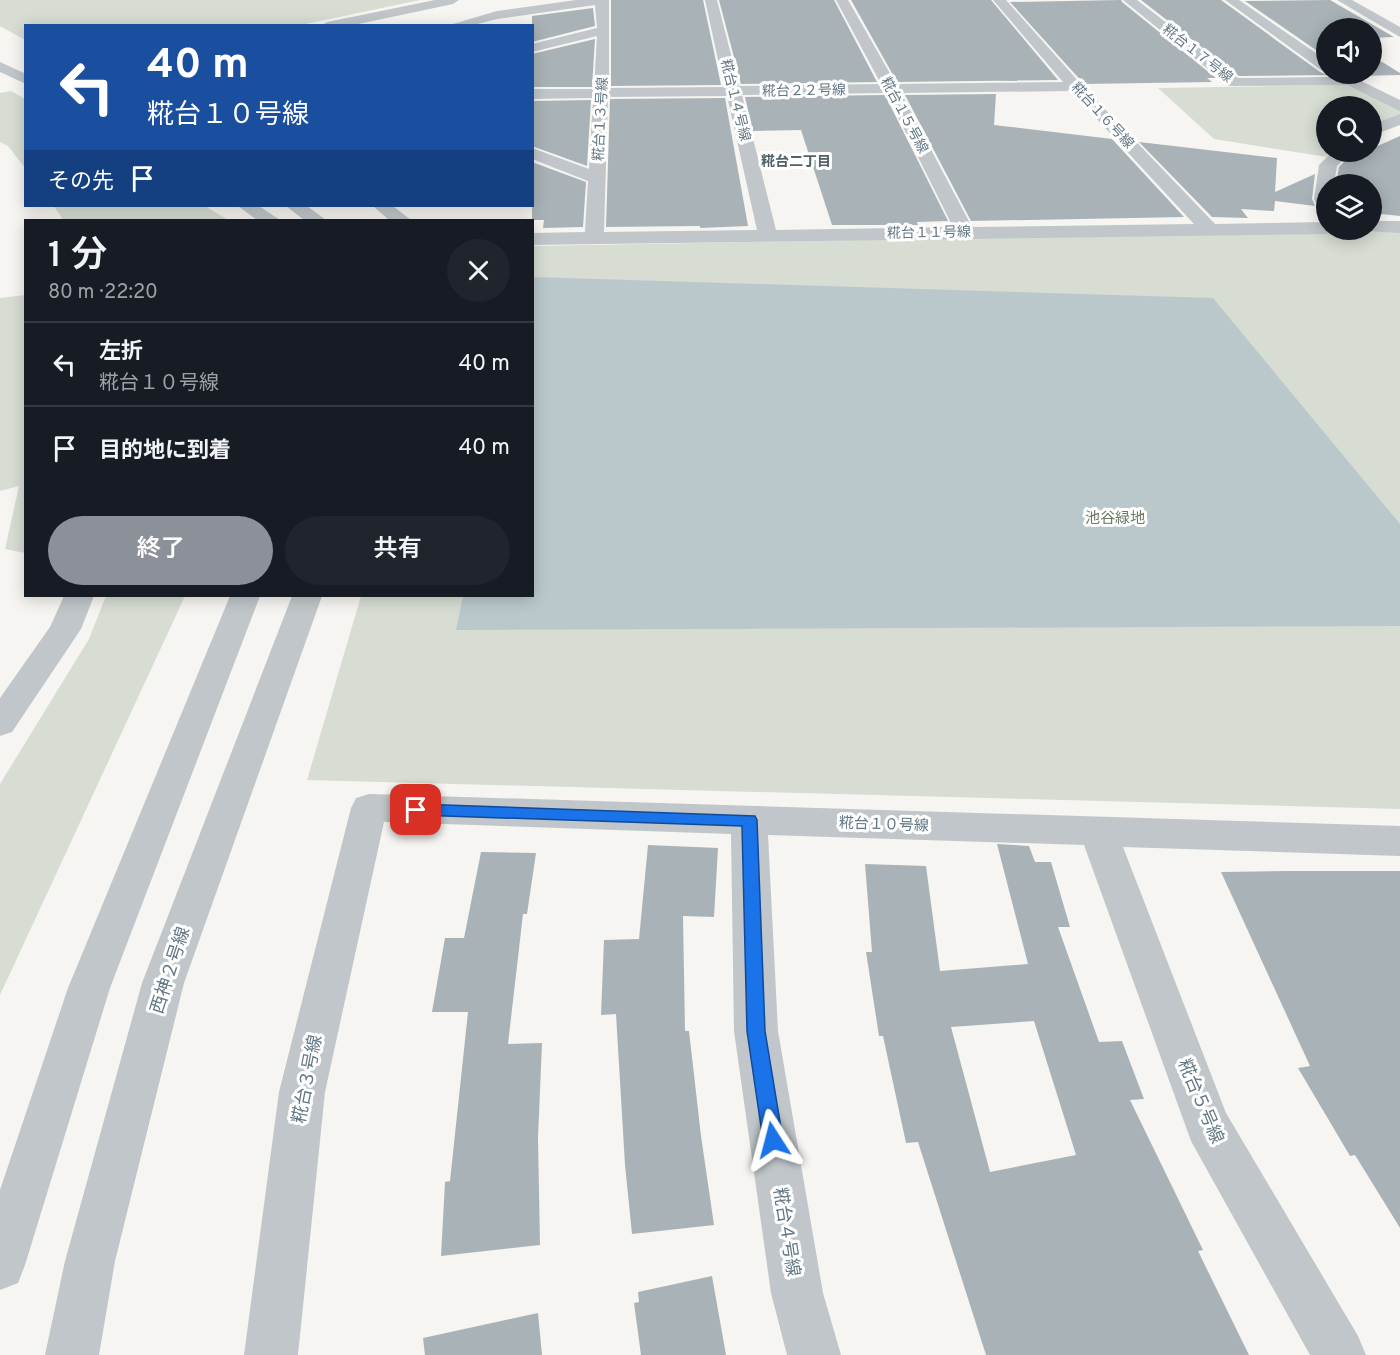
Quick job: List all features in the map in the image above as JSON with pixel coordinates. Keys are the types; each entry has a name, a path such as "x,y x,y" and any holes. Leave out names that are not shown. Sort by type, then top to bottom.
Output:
{"street":[{"path":"337,24 453,0"},
{"path":"460,24 497,15 602,0"},
{"name":"糀台１３号線","path":"594,238 602,93 604,30 602,0"},
{"name":"糀台１４号線","path":"711,0 735,91 768,235"},
{"name":"糀台１５号線","path":"842,0 965,232"},
{"name":"糀台１６号線","path":"999,0 1075,86 1209,229"},
{"name":"糀台１７号線","path":"1129,0 1234,83 1316,78"},
{"path":"1231,0 1316,60"},
{"path":"1343,0 1400,33"},
{"path":"534,48 604,30"},
{"path":"0,66 24,79"},
{"path":"1355,84 1400,106"},
{"name":"糀台２２号線","path":"534,94 1075,86"},
{"path":"1382,126 1400,119"},
{"path":"534,154 597,178"},
{"path":"249,207 268,219"},
{"path":"296,207 314,219"},
{"path":"383,207 399,219"},
{"path":"1382,227 1400,227"},
{"name":"糀台１１号線","path":"534,239 1316,228"},
{"path":"0,724 65,629 79,597"},
{"path":"0,1265 88,988 245,597"},
{"name":"西神２号線","path":"72,1355 90,1261 163,983 307,597"},
{"name":"糀台１０号線","path":"369,808 1400,841"},
{"name":"糀台３号線","path":"271,1355 302,1092 369,808"},
{"name":"糀台４号線","path":"749,820 756,1031 797,1293 814,1355"},
{"name":"糀台５号線","path":"1098,831 1207,1125 1339,1355"}],"green space":[{"path":"0,0 420,0 306,24 24,24 24,39 0,26"},
{"path":"1346,85 1371,96 1316,96 1316,155 1214,139 1158,88"},
{"path":"11,91 24,98 24,167 8,146 0,142 0,93"},
{"path":"1382,101 1400,109 1400,114 1382,121"},
{"path":"55,207 207,207 226,219 62,219"},
{"name":"池谷緑地","path":"1382,230 1400,230 1400,809 307,780 361,597 534,597 534,246 1316,232 1316,240 1382,240"},
{"path":"24,295 24,553 5,549 19,486 0,491 0,298"},
{"path":"106,597 185,597 0,995 0,784 89,639"}],"shaded area":[{"path":"534,277 1213,298 1400,524 1400,626 456,630 463,597 534,597"}],"building":[{"path":"611,0 703,0 721,85 611,86"},
{"path":"719,0 834,0 877,82 741,84"},
{"path":"851,0 991,0 1058,80 897,82"},
{"path":"1121,0 1216,78 1207,78 1212,82 1084,84 1010,2"},
{"path":"1141,0 1221,0 1316,69 1316,75 1239,76"},
{"path":"1330,0 1361,18 1316,18 1316,50 1245,1"},
{"path":"593,8 595,26 534,41 532,16"},
{"path":"1382,30 1394,37 1382,38"},
{"path":"595,39 592,87 534,87 534,54"},
{"path":"1382,62 1400,73 1400,75 1382,75"},
{"path":"996,94 994,125 1112,139 1184,217 971,221 905,95"},
{"path":"885,95 948,221 917,222 918,225 832,225 801,130 753,131 745,97"},
{"path":"725,98 748,226 606,227 610,99"},
{"path":"591,100 587,166 534,147 534,101"},
{"path":"1400,136 1400,216 1382,214 1382,174 1338,174 1339,167 1344,162 1382,162 1382,144"},
{"path":"1139,142 1277,158 1275,192 1315,174 1312,199 1315,206 1275,201 1274,211 1241,209 1248,218 1212,217"},
{"path":"534,163 586,182 583,227 543,228 544,220 532,219"},
{"path":"997,844 1029,846 1035,862 1051,862 1070,927 1058,927 1099,1042 1122,1041 1144,1099 1130,1100 1203,1250 1198,1251 1249,1355 986,1355 918,1142 906,1143 883,1036 879,1036 866,952 872,952 865,864 926,866 940,971 1028,964","holes":["1034,1021 1076,1155 990,1172 951,1027"]},
{"path":"648,845 718,848 714,917 683,916 685,1031 689,1031 714,1225 632,1234 625,1165 616,1014 601,1015 604,940 639,939"},
{"path":"481,852 536,853 527,914 523,914 508,1044 542,1043 538,1138 540,1245 441,1256 445,1182 450,1181 468,1012 432,1012 445,938 464,938"},
{"path":"1400,871 1400,1228 1355,1155 1350,1156 1298,1068 1310,1066 1221,872"},
{"path":"712,1276 726,1355 641,1355 634,1303 639,1302 638,1292"},
{"path":"538,1313 542,1355 425,1355 423,1338"}],"district":[{"name":"糀台二丁目","path":"796,161"}],"route":[{"path":"416,810 749,820 756,1031 773,1140"}]}
